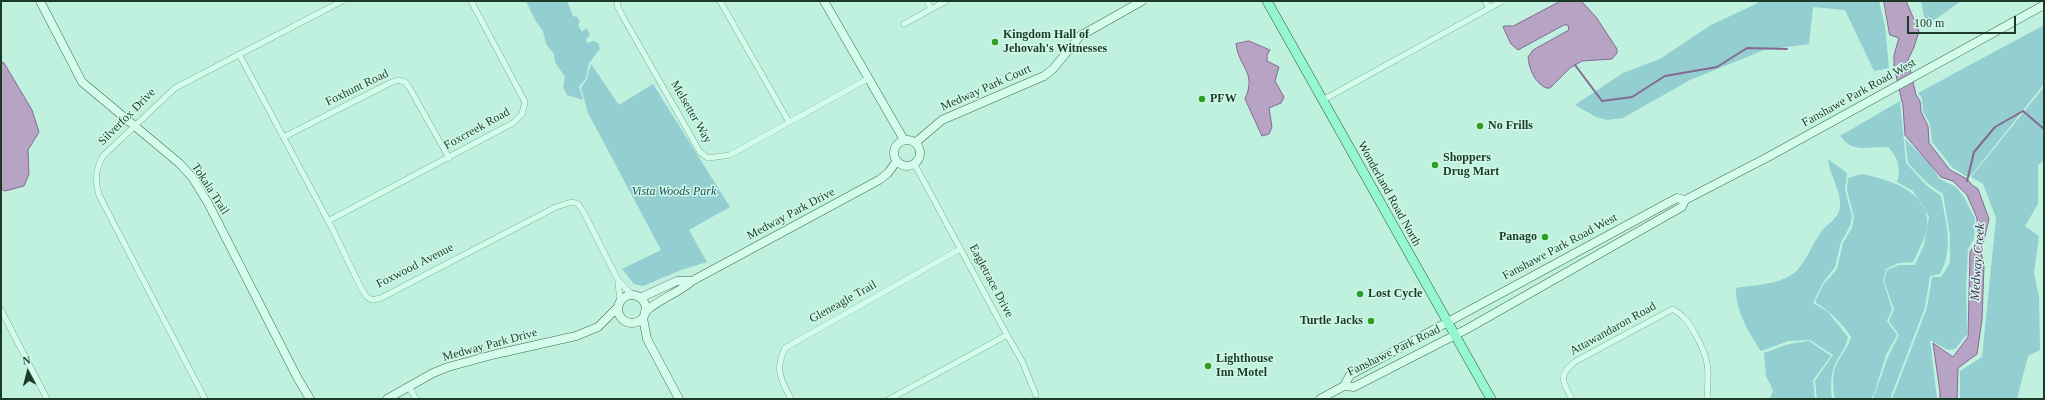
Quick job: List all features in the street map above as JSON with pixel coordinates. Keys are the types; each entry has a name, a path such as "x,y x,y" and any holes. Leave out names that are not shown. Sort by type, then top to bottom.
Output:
{"main road":[{"name":"Wonderland Road North","path":"1267,1 1491,399"}],"street":[{"name":"Tokala Trail","path":"40,1 82,82 179,163 192,177 208,203 297,377 310,399"},
{"name":"Silverfox Drive","path":"206,399 99,195 96,187 97,169 103,156 174,88 342,1"},
{"name":"Foxcreek Road","path":"328,220 513,123 522,114 526,102 471,1"},
{"name":"Melsetter Way","path":"617,1 623,17 700,152 708,158 730,155 869,78"},
{"path":"720,1 789,122"},
{"path":"824,1 904,140"},
{"path":"927,1 931,9"},
{"path":"904,24 946,1"},
{"name":"Medway Park Court","path":"915,143 942,120 1044,76 1052,69 1080,36 1142,1"},
{"path":"1485,1 1489,8"},
{"path":"1323,100 1502,1"},
{"name":"Fanshawe Park Road West","path":"1455,334 1665,217 1682,207 1685,200 1768,157 2044,5"},
{"name":"Foxwood Avenue","path":"239,54 328,220 361,288 366,296 372,300 387,295 556,207 572,202 578,204 583,211 618,280 636,297"},
{"name":"Foxhunt Road","path":"284,137 370,92 398,80 405,82 409,87 448,158"},
{"path":"909,140 915,143 920,151 920,156 914,164 905,167 896,162 893,151 899,142 909,140"},
{"name":"Medway Park Drive","path":"644,315 652,305 681,290 692,281 879,180 888,173 896,162"},
{"name":"Eagletrace Drive","path":"890,399 1007,335 914,164"},
{"name":"Fanshawe Park Road West","path":"1448,322 1677,198 1685,200"},
{"name":"Gleneagle Trail","path":"791,399 779,374 779,361 785,348 960,249"},
{"name":"Foxwood Avenue","path":"618,280 619,304"},
{"name":"Medway Park Drive","path":"636,297 677,281 692,281"},
{"path":"647,339 644,315 645,304 636,297 628,296 619,304 619,315 647,339 679,399"},
{"name":"Medway Park Drive","path":"387,399 448,367 496,354 576,336 598,327 604,323 619,304"},
{"name":"Attawandaron Road","path":"1572,399 1563,380 1567,368 1576,361 1673,309 1687,319 1705,351 1709,370 1708,399"},
{"path":"1,310 48,399"},
{"path":"628,322 644,315"},
{"name":"Medway Park Drive","path":"604,323 628,322"},
{"name":"Fanshawe Park Road","path":"1320,399 1344,386 1350,375 1448,322"},
{"name":"Fanshawe Park Road","path":"1344,386 1354,387 1455,334"},
{"path":"1007,335 1022,361 1036,395"},
{"path":"409,387 416,399"}],"green space":[{"path":"526,1 567,1 573,16 577,17 580,21 578,25 582,32 586,28 590,34 586,40 587,43 594,41 598,43 600,49 589,63 586,78 579,87 583,100 567,95 563,87 565,77 555,62 554,54 546,44 543,31 535,20"},
{"path":"1757,1 1879,1 1885,26 1889,68 1874,71 1845,10 1813,7 1809,44 1764,50 1690,80 1623,118 1607,120 1596,117 1575,105 1623,73 1660,59 1711,25 1758,3"},
{"path":"1921,1 1961,1 1926,26"},
{"path":"2044,25 2044,84 1969,178 1953,168 1932,142 1930,124 1923,112 1922,98 1918,93"},
{"name":"Vista Woods Park","path":"591,64 619,105 653,84 730,207 689,230 707,262 681,270 643,286 634,284 622,269 661,250 588,113 581,88 587,79"},
{"path":"2044,87 2044,160 2038,165 2038,204 2025,226 2039,236 2034,273 2039,297 2040,350 2028,356 2017,399 1960,399 1960,371 1982,357 1996,218 1983,184 1971,177"},
{"path":"1900,101 1906,163 1926,185 1941,196 1947,226 1948,245 1947,255 1940,274 1930,276 1925,307 1890,399 1873,399 1888,357 1899,335 1889,321 1894,309 1884,281 1887,270 1899,265 1915,265 1924,245 1929,217 1913,191 1897,182 1899,173 1898,163 1888,147 1856,147 1845,142 1840,136"},
{"path":"1905,139 1929,163 1940,179 1956,187 1964,197 1975,219 1974,239 1968,249 1966,287 1967,334 1955,349 1948,350 1930,340 1937,399 1892,399 1927,308 1932,277 1941,277 1950,263 1950,235 1943,194 1927,183 1908,163"},
{"path":"1828,159 1847,173 1845,190 1852,216 1850,226 1841,242 1835,267 1822,284 1813,303 1828,312 1848,337 1846,345 1833,371 1831,383 1832,399 1817,399 1815,381 1833,355 1810,340 1788,341 1761,351 1740,313 1736,296 1736,288 1781,280 1796,271 1802,264 1821,232 1838,214 1840,206 1839,194 1830,171"},
{"path":"1862,174 1892,182 1911,193 1919,200 1924,208 1927,224 1923,241 1913,262 1898,263 1886,269 1883,281 1892,309 1887,321 1897,335 1886,355 1874,394 1871,399 1835,399 1833,375 1851,337 1835,318 1815,302 1823,285 1837,269 1843,243 1852,228 1854,217 1847,190 1848,178"},
{"path":"1809,341 1831,356 1813,380 1815,399 1770,399 1773,390 1766,376 1764,353 1789,344"}],"water":[{"path":"1561,1 1581,1 1596,17 1617,49 1617,53 1612,59 1582,61 1570,68 1550,88 1546,88 1539,83 1533,75 1528,57 1533,50 1569,30 1568,25 1564,25 1518,50 1511,44 1503,27 1513,26"},
{"name":"Medway Creek","path":"1884,1 1906,1 1919,31 1908,60 1916,95 1920,101 1921,112 1928,126 1929,143 1950,170 1967,179 1978,189 1989,219 1981,252 1984,266 1982,320 1977,354 1958,368 1957,399 1940,399 1933,343 1953,357 1968,337 1970,252 1978,239 1977,218 1967,195 1953,181 1941,177 1905,135 1903,106 1894,66 1894,55 1899,38 1890,35"},
{"path":"1249,41 1270,50 1267,55 1267,61 1279,67 1275,81 1284,97 1281,103 1269,108 1272,127 1269,134 1262,136 1245,99 1249,82 1236,44"},
{"path":"1,62 4,63 32,110 39,132 28,150 29,174 24,186 5,191 1,189"}],"waterway":[{"path":"1575,65 1602,101 1632,97 1665,76 1717,67 1747,48 1787,49"},
{"path":"1967,181 1974,152 1995,127 2023,111 2044,129"}],"place":[{"name":"Kingdom Hall of Jehovah's Witnesses","path":"995,42"},
{"name":"PFW","path":"1202,99"},
{"name":"No Frills","path":"1480,126"},
{"name":"Shoppers Drug Mart","path":"1435,165"},
{"name":"Panago","path":"1545,237"},
{"name":"Lost Cycle","path":"1360,294"},
{"name":"Turtle Jacks","path":"1371,321"},
{"name":"Lighthouse Inn Motel","path":"1208,366"}]}
